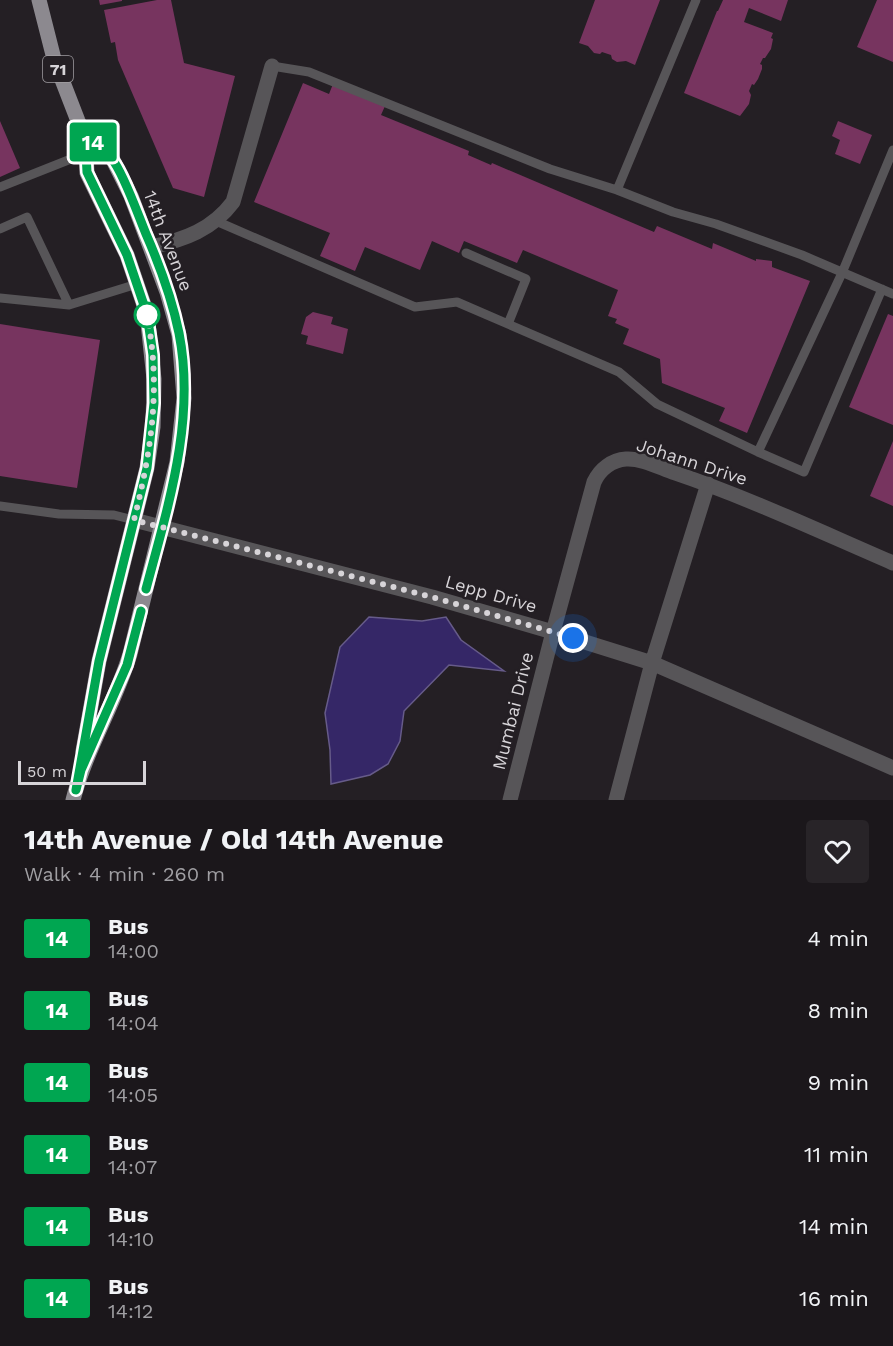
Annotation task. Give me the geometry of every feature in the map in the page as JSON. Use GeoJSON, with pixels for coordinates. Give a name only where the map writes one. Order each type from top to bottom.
{"type":"FeatureCollection","features":[{"type":"Feature","properties":{"kind":"main road","name":"14th Avenue"},"geometry":{"type":"LineString","coordinates":[[39,0],[54,59],[85,135],[113,160],[152,247],[174,312],[179,335],[184,398],[180,443],[162,527],[127,665],[81,770],[74,795]]}},
{"type":"Feature","properties":{"kind":"main road","name":"14th Avenue"},"geometry":{"type":"LineString","coordinates":[[74,795],[99,661],[150,449],[154,403],[151,336],[147,314],[127,255],[87,172],[86,153]]}},
{"type":"Feature","properties":{"kind":"street"},"geometry":{"type":"LineString","coordinates":[[152,247],[186,238],[216,221],[233,202],[272,66]]}},
{"type":"Feature","properties":{"kind":"street","name":"Johann Drive"},"geometry":{"type":"LineString","coordinates":[[553,632],[594,482],[605,467],[620,460],[636,460],[708,484],[893,563]]}},
{"type":"Feature","properties":{"kind":"street"},"geometry":{"type":"LineString","coordinates":[[616,800],[652,663],[708,484]]}},
{"type":"Feature","properties":{"kind":"street","name":"Lepp Drive"},"geometry":{"type":"LineString","coordinates":[[134,520],[432,597],[652,663],[893,768]]}},
{"type":"Feature","properties":{"kind":"street","name":"Mumbai Drive"},"geometry":{"type":"LineString","coordinates":[[510,800],[553,632]]}},
{"type":"Feature","properties":{"kind":"lane"},"geometry":{"type":"LineString","coordinates":[[617,190],[696,0]]}},
{"type":"Feature","properties":{"kind":"lane"},"geometry":{"type":"LineString","coordinates":[[272,66],[309,72],[550,169],[802,255],[893,294]]}},
{"type":"Feature","properties":{"kind":"lane"},"geometry":{"type":"LineString","coordinates":[[758,452],[842,273],[893,150]]}},
{"type":"Feature","properties":{"kind":"lane"},"geometry":{"type":"LineString","coordinates":[[0,187],[86,153]]}},
{"type":"Feature","properties":{"kind":"lane"},"geometry":{"type":"LineString","coordinates":[[0,229],[27,217],[69,305]]}},
{"type":"Feature","properties":{"kind":"lane"},"geometry":{"type":"LineString","coordinates":[[216,221],[415,307],[457,302],[619,372],[657,404],[804,472],[882,289]]}},
{"type":"Feature","properties":{"kind":"lane"},"geometry":{"type":"LineString","coordinates":[[466,253],[526,279],[508,324]]}},
{"type":"Feature","properties":{"kind":"lane"},"geometry":{"type":"LineString","coordinates":[[0,297],[69,305],[137,284]]}},
{"type":"Feature","properties":{"kind":"lane"},"geometry":{"type":"LineString","coordinates":[[0,506],[59,514],[114,515],[134,520]]}},
{"type":"Feature","properties":{"kind":"shaded area"},"geometry":{"type":"Polygon","coordinates":[[[369,617],[422,621],[446,617],[461,640],[504,671],[449,665],[404,711],[400,741],[388,764],[370,775],[331,784],[330,750],[325,713],[340,647],[369,617]]]}},
{"type":"Feature","properties":{"kind":"building"},"geometry":{"type":"Polygon","coordinates":[[[99,0],[122,0],[122,1],[100,5],[99,0]]]}},
{"type":"Feature","properties":{"kind":"building"},"geometry":{"type":"Polygon","coordinates":[[[157,0],[171,0],[184,63],[235,76],[204,197],[173,188],[118,60],[115,42],[111,43],[104,10],[157,0]]]}},
{"type":"Feature","properties":{"kind":"building"},"geometry":{"type":"Polygon","coordinates":[[[595,0],[660,0],[635,65],[626,61],[617,62],[612,59],[611,55],[602,52],[594,53],[588,46],[579,43],[595,0]]]}},
{"type":"Feature","properties":{"kind":"building"},"geometry":{"type":"Polygon","coordinates":[[[723,0],[788,0],[781,21],[749,8],[744,22],[773,33],[771,38],[773,39],[771,49],[760,64],[762,69],[758,79],[749,91],[751,95],[749,104],[740,116],[684,93],[723,0]]]}},
{"type":"Feature","properties":{"kind":"building"},"geometry":{"type":"Polygon","coordinates":[[[877,0],[893,0],[893,62],[857,47],[877,0]]]}},
{"type":"Feature","properties":{"kind":"building"},"geometry":{"type":"Polygon","coordinates":[[[303,83],[329,94],[333,84],[385,106],[381,115],[469,151],[468,155],[491,165],[492,163],[654,232],[657,226],[712,249],[713,243],[756,261],[756,259],[772,261],[772,267],[810,281],[747,433],[719,421],[725,408],[662,383],[660,359],[623,344],[629,329],[615,323],[617,319],[608,316],[618,290],[523,250],[517,263],[464,241],[459,253],[432,241],[420,270],[365,247],[355,271],[320,256],[330,233],[254,202],[303,83]]]}},
{"type":"Feature","properties":{"kind":"building"},"geometry":{"type":"Polygon","coordinates":[[[0,121],[20,168],[0,177],[0,121]]]}},
{"type":"Feature","properties":{"kind":"building"},"geometry":{"type":"Polygon","coordinates":[[[838,121],[872,135],[860,164],[835,154],[840,140],[832,136],[838,121]]]}},
{"type":"Feature","properties":{"kind":"building"},"geometry":{"type":"Polygon","coordinates":[[[313,312],[333,317],[331,324],[348,329],[343,354],[306,344],[308,336],[301,334],[306,317],[313,312]]]}},
{"type":"Feature","properties":{"kind":"building"},"geometry":{"type":"Polygon","coordinates":[[[888,314],[893,316],[893,425],[849,407],[888,314]]]}},
{"type":"Feature","properties":{"kind":"building"},"geometry":{"type":"Polygon","coordinates":[[[0,324],[100,340],[77,488],[0,476],[0,324]]]}},
{"type":"Feature","properties":{"kind":"building"},"geometry":{"type":"Polygon","coordinates":[[[893,441],[893,506],[870,496],[893,441]]]}},
{"type":"Feature","properties":{"kind":"bus line","name":"14"},"geometry":{"type":"LineString","coordinates":[[141,611],[127,665],[81,770],[76,790],[99,661],[147,468],[154,403],[153,355],[147,314],[127,255],[87,172],[85,135],[113,160],[131,196],[168,291],[182,357],[183,420],[177,462],[146,589]]}},
{"type":"Feature","properties":{"kind":"route"},"geometry":{"type":"LineString","coordinates":[[147,315],[154,367],[153,427],[147,468],[134,520],[432,597],[573,638]]}}]}
